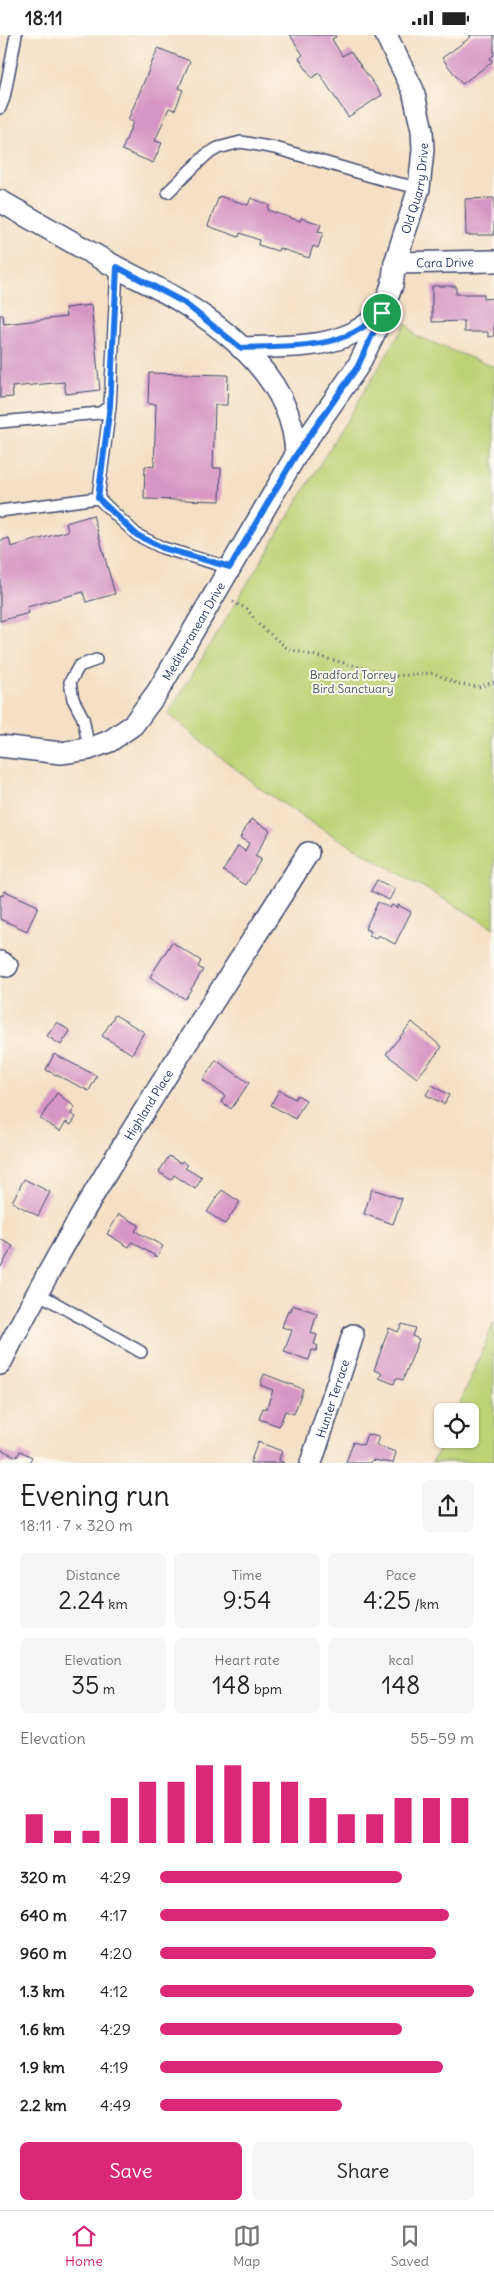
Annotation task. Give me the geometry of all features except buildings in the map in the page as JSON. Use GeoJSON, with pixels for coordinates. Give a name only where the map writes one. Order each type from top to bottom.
{"type":"FeatureCollection","features":[{"type":"Feature","properties":{"kind":"street","name":"Old Quarry Drive"},"geometry":{"type":"LineString","coordinates":[[296,455],[358,366],[382,313],[392,285],[395,263],[419,187],[423,150],[418,108],[412,89],[386,35]]}},
{"type":"Feature","properties":{"kind":"street"},"geometry":{"type":"LineString","coordinates":[[0,201],[183,302],[241,348],[262,368],[287,407],[296,433],[296,455]]}},
{"type":"Feature","properties":{"kind":"street","name":"Cara Drive"},"geometry":{"type":"LineString","coordinates":[[395,263],[494,261]]}},
{"type":"Feature","properties":{"kind":"street"},"geometry":{"type":"LineString","coordinates":[[241,348],[312,344],[344,337],[363,328],[382,313]]}},
{"type":"Feature","properties":{"kind":"street","name":"Mediterranean Drive"},"geometry":{"type":"LineString","coordinates":[[0,746],[61,753],[89,749],[110,741],[133,725],[158,691],[296,455]]}},
{"type":"Feature","properties":{"kind":"street","name":"Highland Place"},"geometry":{"type":"LineString","coordinates":[[0,1364],[36,1292],[90,1200],[308,853]]}},
{"type":"Feature","properties":{"kind":"street","name":"Hunter Terrace"},"geometry":{"type":"LineString","coordinates":[[311,1463],[353,1335]]}},
{"type":"Feature","properties":{"kind":"lane"},"geometry":{"type":"LineString","coordinates":[[0,107],[4,98],[16,35]]}},
{"type":"Feature","properties":{"kind":"lane"},"geometry":{"type":"LineString","coordinates":[[168,192],[206,155],[229,144],[241,142],[275,148],[388,181],[419,187]]}},
{"type":"Feature","properties":{"kind":"lane"},"geometry":{"type":"LineString","coordinates":[[98,498],[110,406],[117,267]]}},
{"type":"Feature","properties":{"kind":"lane"},"geometry":{"type":"LineString","coordinates":[[0,422],[100,413],[110,406]]}},
{"type":"Feature","properties":{"kind":"lane"},"geometry":{"type":"LineString","coordinates":[[0,511],[98,498]]}},
{"type":"Feature","properties":{"kind":"lane"},"geometry":{"type":"LineString","coordinates":[[98,498],[137,535],[163,548],[230,567]]}},
{"type":"Feature","properties":{"kind":"lane"},"geometry":{"type":"LineString","coordinates":[[89,749],[83,718],[73,699],[70,682],[79,666],[96,660]]}},
{"type":"Feature","properties":{"kind":"lane"},"geometry":{"type":"LineString","coordinates":[[36,1292],[141,1352]]}},
{"type":"Feature","properties":{"kind":"path"},"geometry":{"type":"LineString","coordinates":[[216,593],[247,609],[258,624],[288,649],[396,677],[432,673],[458,684],[478,687],[494,681]]}},
{"type":"Feature","properties":{"kind":"green space","name":"Bradford Torrey Bird Sanctuary"},"geometry":{"type":"Polygon","coordinates":[[[406,323],[416,336],[494,367],[494,928],[317,826],[258,787],[168,714],[406,323]]]}},
{"type":"Feature","properties":{"kind":"green space"},"geometry":{"type":"Polygon","coordinates":[[[494,1322],[494,1462],[432,1462],[440,1448],[479,1448],[479,1403],[460,1403],[494,1322]]]}},
{"type":"Feature","properties":{"kind":"route"},"geometry":{"type":"LineString","coordinates":[[117,267],[183,302],[241,348],[312,344],[344,337],[363,328],[382,313],[368,348],[358,366],[330,403],[296,455],[230,567],[163,548],[137,535],[98,498],[110,406],[117,267]]}}]}
